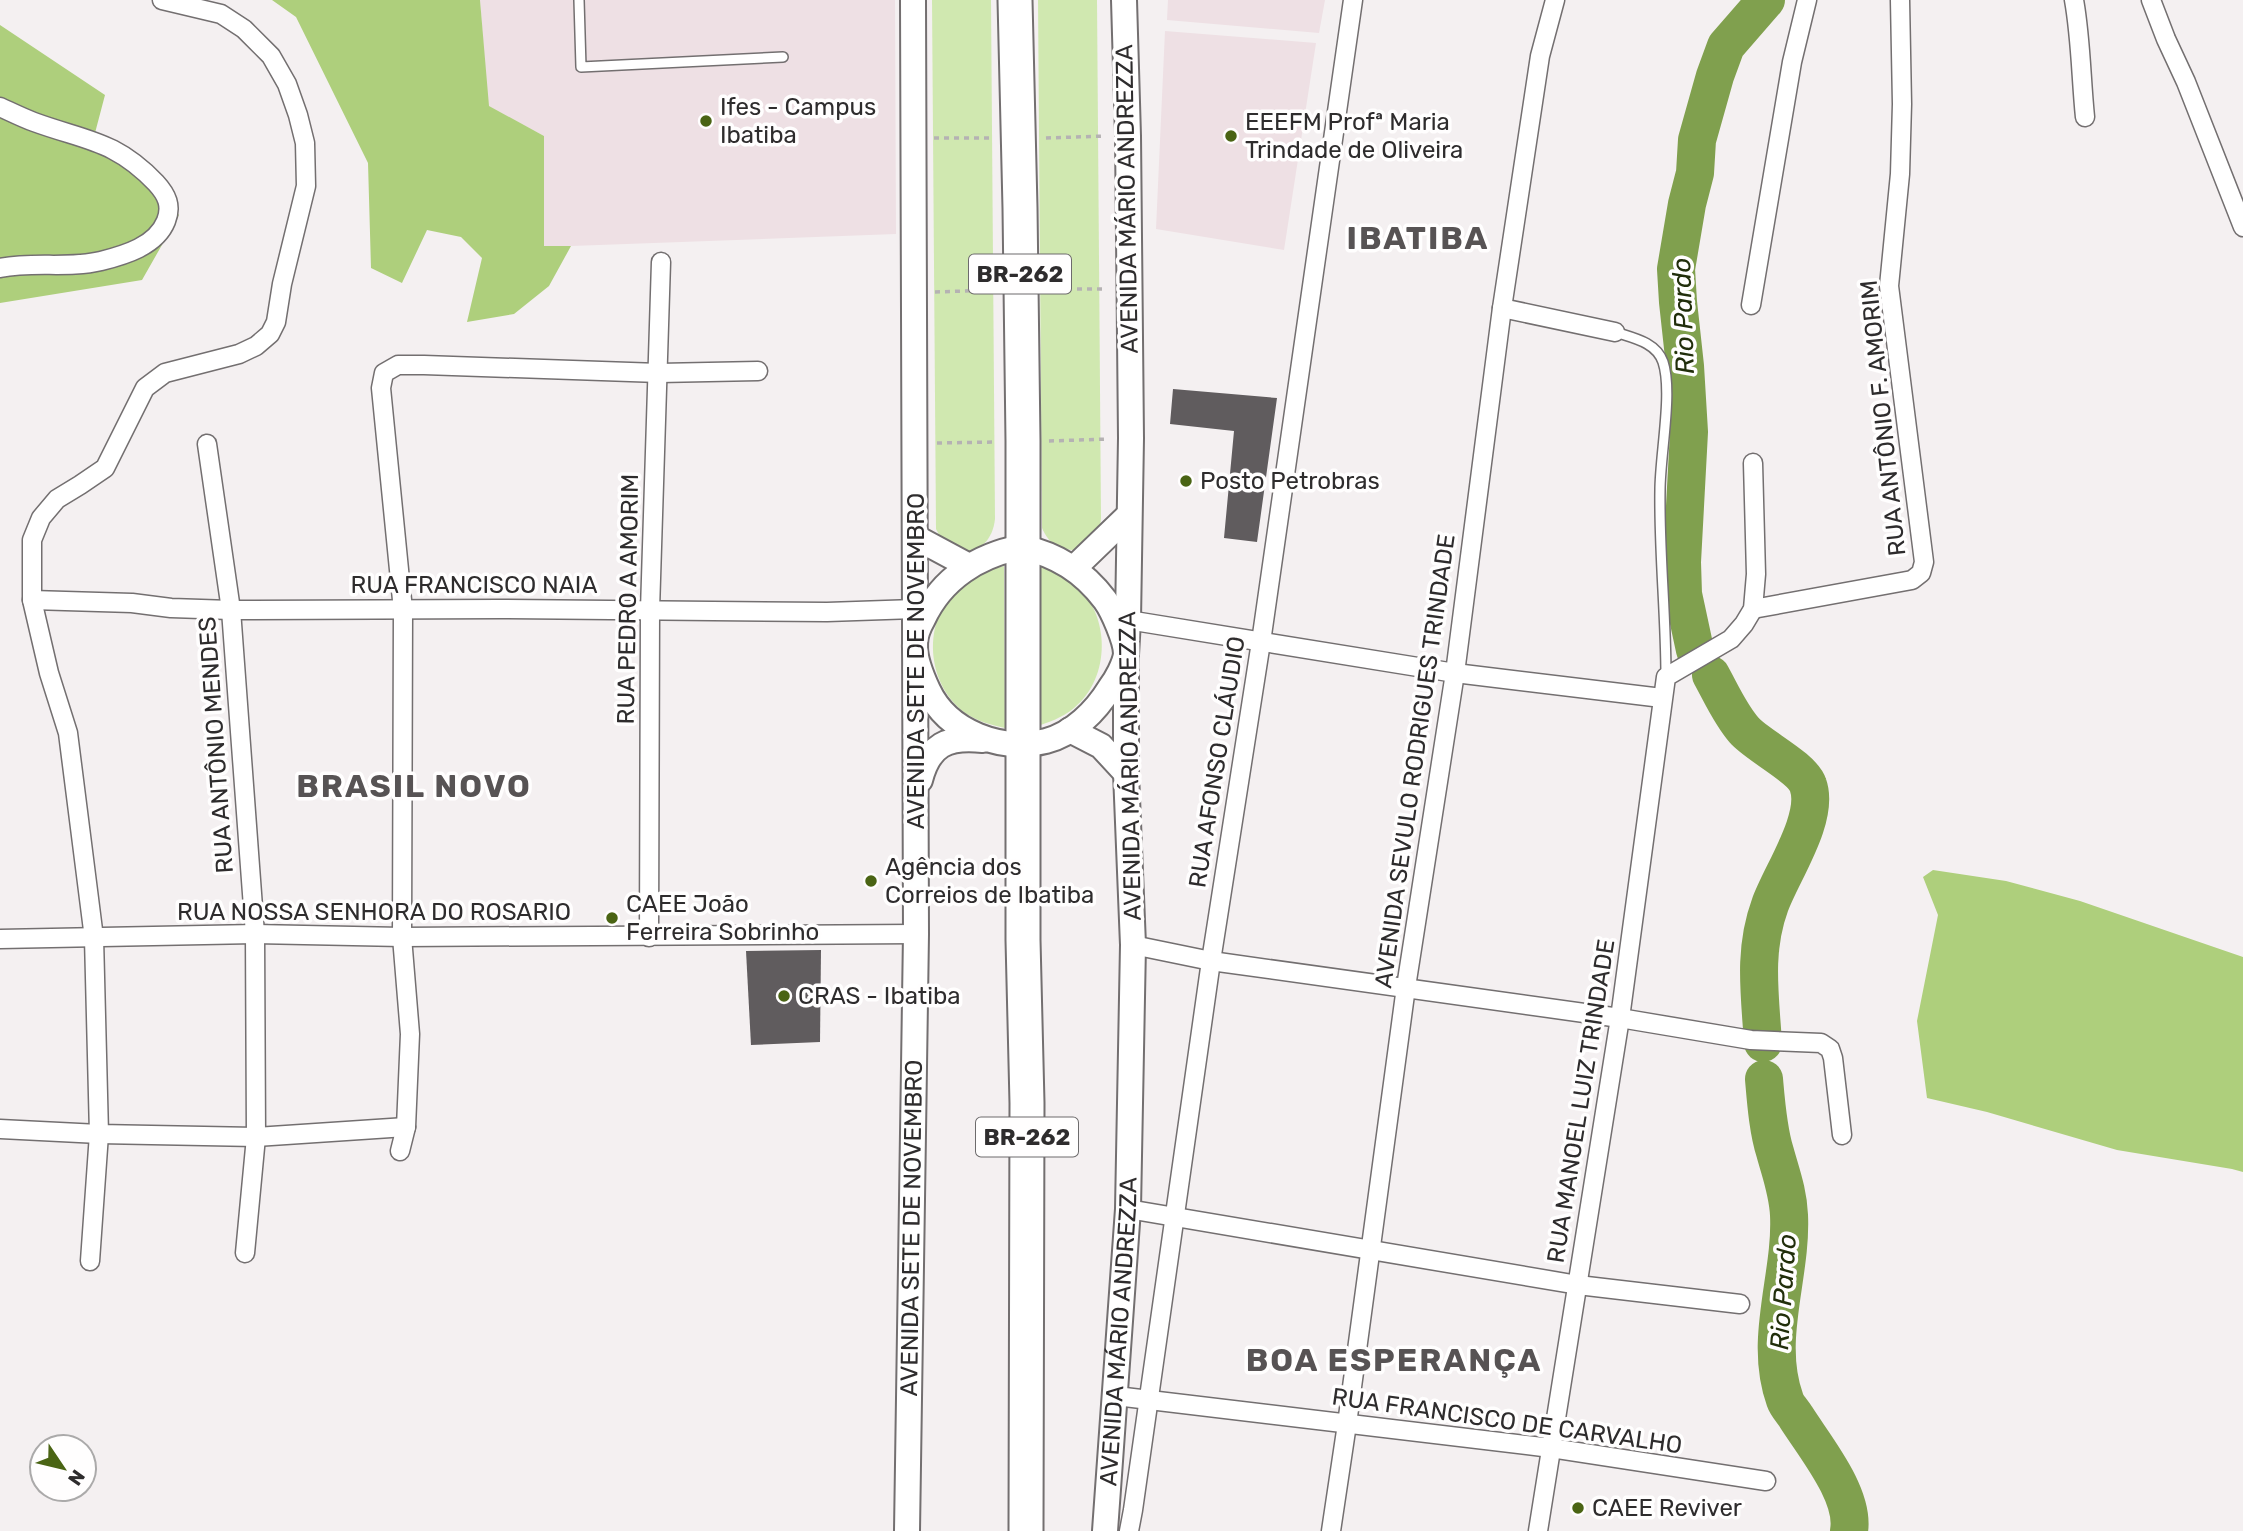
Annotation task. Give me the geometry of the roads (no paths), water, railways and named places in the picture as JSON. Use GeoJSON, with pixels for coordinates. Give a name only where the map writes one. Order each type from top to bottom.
{"type":"FeatureCollection","features":[{"type":"Feature","properties":{"kind":"highway","name":"BR-262"},"geometry":{"type":"LineString","coordinates":[[1015,0],[1014,52],[1020,208],[1023,940],[1027,1103],[1026,1531]]}},
{"type":"Feature","properties":{"kind":"street"},"geometry":{"type":"LineString","coordinates":[[90,1261],[99,1134],[94,938],[68,733],[49,673],[32,600],[32,540],[41,518],[57,499],[105,468],[145,388],[165,373],[239,354],[256,346],[270,334],[276,322],[282,284],[306,186],[305,143],[298,115],[287,83],[271,56],[244,29],[221,14],[162,0]]}},
{"type":"Feature","properties":{"kind":"street","name":"AVENIDA SETE DE NOVEMBRO"},"geometry":{"type":"LineString","coordinates":[[907,1531],[916,934],[913,0]]}},
{"type":"Feature","properties":{"kind":"street","name":"AVENIDA MÁRIO ANDREZZA"},"geometry":{"type":"LineString","coordinates":[[1105,1531],[1128,1209],[1133,945],[1126,773],[1131,438],[1124,0]]}},
{"type":"Feature","properties":{"kind":"street","name":"RUA AFONSO CLÁUDIO"},"geometry":{"type":"LineString","coordinates":[[1129,1531],[1353,0]]}},
{"type":"Feature","properties":{"kind":"street","name":"AVENIDA SEVULO RODRIGUES TRINDADE"},"geometry":{"type":"LineString","coordinates":[[1331,1531],[1406,988],[1455,673],[1502,308],[1540,56],[1555,0]]}},
{"type":"Feature","properties":{"kind":"street"},"geometry":{"type":"LineString","coordinates":[[1752,305],[1792,62],[1807,0]]}},
{"type":"Feature","properties":{"kind":"street","name":"RUA ANTÔNIO F. AMORIM"},"geometry":{"type":"LineString","coordinates":[[1753,609],[1912,580],[1921,573],[1924,562],[1889,286],[1900,174],[1900,0]]}},
{"type":"Feature","properties":{"kind":"street"},"geometry":{"type":"LineString","coordinates":[[2074,0],[2080,41],[2079,63],[2085,117]]}},
{"type":"Feature","properties":{"kind":"street"},"geometry":{"type":"LineString","coordinates":[[2151,0],[2243,227]]}},
{"type":"Feature","properties":{"kind":"street"},"geometry":{"type":"LineString","coordinates":[[0,107],[34,122],[89,138],[122,153],[140,166],[161,188],[170,205],[161,233],[151,242],[130,251],[82,264],[35,263],[0,268]]}},
{"type":"Feature","properties":{"kind":"street","name":"RUA PEDRO A AMORIM"},"geometry":{"type":"LineString","coordinates":[[649,937],[650,610],[661,262]]}},
{"type":"Feature","properties":{"kind":"street"},"geometry":{"type":"LineString","coordinates":[[1502,308],[1615,332]]}},
{"type":"Feature","properties":{"kind":"street"},"geometry":{"type":"LineString","coordinates":[[400,1151],[406,1127],[410,1034],[402,937],[403,610],[381,388],[384,373],[398,365],[659,373],[758,371]]}},
{"type":"Feature","properties":{"kind":"street","name":"RUA ANTÔNIO MENDES"},"geometry":{"type":"LineString","coordinates":[[207,444],[231,610],[255,934],[256,1137],[245,1253]]}},
{"type":"Feature","properties":{"kind":"street"},"geometry":{"type":"LineString","coordinates":[[1673,673],[1731,639],[1753,609],[1756,575],[1753,463]]}},
{"type":"Feature","properties":{"kind":"street"},"geometry":{"type":"LineString","coordinates":[[1074,568],[1129,515]]}},
{"type":"Feature","properties":{"kind":"street"},"geometry":{"type":"LineString","coordinates":[[915,537],[969,566]]}},
{"type":"Feature","properties":{"kind":"street"},"geometry":{"type":"LineString","coordinates":[[915,798],[924,765],[932,751],[947,742],[966,738],[1024,744],[1048,741],[1070,730],[1094,710],[1104,697],[1126,654],[1109,606],[1094,585],[1058,558],[1022,547],[1003,551],[969,566],[939,592],[919,626],[915,645],[920,670],[930,694],[945,714],[965,730],[988,740]]}},
{"type":"Feature","properties":{"kind":"street","name":"RUA FRANCISCO NAIA"},"geometry":{"type":"LineString","coordinates":[[32,600],[231,610],[827,612],[915,609]]}},
{"type":"Feature","properties":{"kind":"street"},"geometry":{"type":"LineString","coordinates":[[1128,620],[1455,673],[1662,698]]}},
{"type":"Feature","properties":{"kind":"street","name":"RUA MANOEL LUIZ TRINDADE"},"geometry":{"type":"LineString","coordinates":[[1538,1531],[1620,1018],[1662,698],[1673,673]]}},
{"type":"Feature","properties":{"kind":"street"},"geometry":{"type":"LineString","coordinates":[[1070,730],[1101,746],[1126,773]]}},
{"type":"Feature","properties":{"kind":"street","name":"RUA NOSSA SENHORA DO ROSARIO"},"geometry":{"type":"LineString","coordinates":[[0,939],[255,934],[402,937],[916,934]]}},
{"type":"Feature","properties":{"kind":"street"},"geometry":{"type":"LineString","coordinates":[[1133,945],[1211,961],[1620,1018],[1759,1041],[1821,1043],[1830,1049],[1833,1058],[1842,1135]]}},
{"type":"Feature","properties":{"kind":"street"},"geometry":{"type":"LineString","coordinates":[[0,1129],[256,1137],[406,1127]]}},
{"type":"Feature","properties":{"kind":"street"},"geometry":{"type":"LineString","coordinates":[[1128,1209],[1577,1285],[1740,1304]]}},
{"type":"Feature","properties":{"kind":"street","name":"RUA FRANCISCO DE CARVALHO"},"geometry":{"type":"LineString","coordinates":[[1116,1396],[1551,1448],[1766,1481]]}},
{"type":"Feature","properties":{"kind":"lane"},"geometry":{"type":"LineString","coordinates":[[579,0],[581,67],[783,57]]}},
{"type":"Feature","properties":{"kind":"lane"},"geometry":{"type":"LineString","coordinates":[[1615,332],[1653,346],[1663,361],[1667,394],[1660,486],[1660,530],[1666,628],[1673,673]]}},
{"type":"Feature","properties":{"kind":"waterway","name":"Rio Pardo"},"geometry":{"type":"LineString","coordinates":[[1695,650],[1683,594],[1682,562],[1689,432],[1676,269],[1695,173],[1697,140],[1715,76],[1726,46],[1766,0]]}},
{"type":"Feature","properties":{"kind":"waterway","name":"Rio Pardo"},"geometry":{"type":"LineString","coordinates":[[1711,675],[1739,724],[1804,778],[1810,798],[1804,829],[1775,892],[1761,939],[1759,990],[1763,1043]]}},
{"type":"Feature","properties":{"kind":"waterway","name":"Rio Pardo"},"geometry":{"type":"LineString","coordinates":[[1764,1079],[1771,1135],[1786,1191],[1789,1215],[1787,1261],[1777,1331],[1779,1377],[1787,1404],[1840,1487],[1846,1502],[1849,1531]]}},
{"type":"Feature","properties":{"kind":"place","name":"Ifes - Campus Ibatiba"},"geometry":{"type":"Point","coordinates":[706,121]}},
{"type":"Feature","properties":{"kind":"place","name":"EEEFM Profª Maria Trindade de Oliveira"},"geometry":{"type":"Point","coordinates":[1231,136]}},
{"type":"Feature","properties":{"kind":"place","name":"Posto Petrobras"},"geometry":{"type":"Point","coordinates":[1186,481]}},
{"type":"Feature","properties":{"kind":"place","name":"Agência dos Correios de Ibatiba"},"geometry":{"type":"Point","coordinates":[871,881]}},
{"type":"Feature","properties":{"kind":"place","name":"CAEE João Ferreira Sobrinho"},"geometry":{"type":"Point","coordinates":[612,918]}},
{"type":"Feature","properties":{"kind":"place","name":"CRAS - Ibatiba"},"geometry":{"type":"Point","coordinates":[784,996]}},
{"type":"Feature","properties":{"kind":"place","name":"CAEE Reviver"},"geometry":{"type":"Point","coordinates":[1578,1508]}},
{"type":"Feature","properties":{"kind":"district","name":"IBATIBA"},"geometry":{"type":"Point","coordinates":[1418,238]}},
{"type":"Feature","properties":{"kind":"district","name":"BRASIL NOVO"},"geometry":{"type":"Point","coordinates":[414,786]}},
{"type":"Feature","properties":{"kind":"district","name":"BOA ESPERANÇA"},"geometry":{"type":"Point","coordinates":[1394,1360]}}]}
